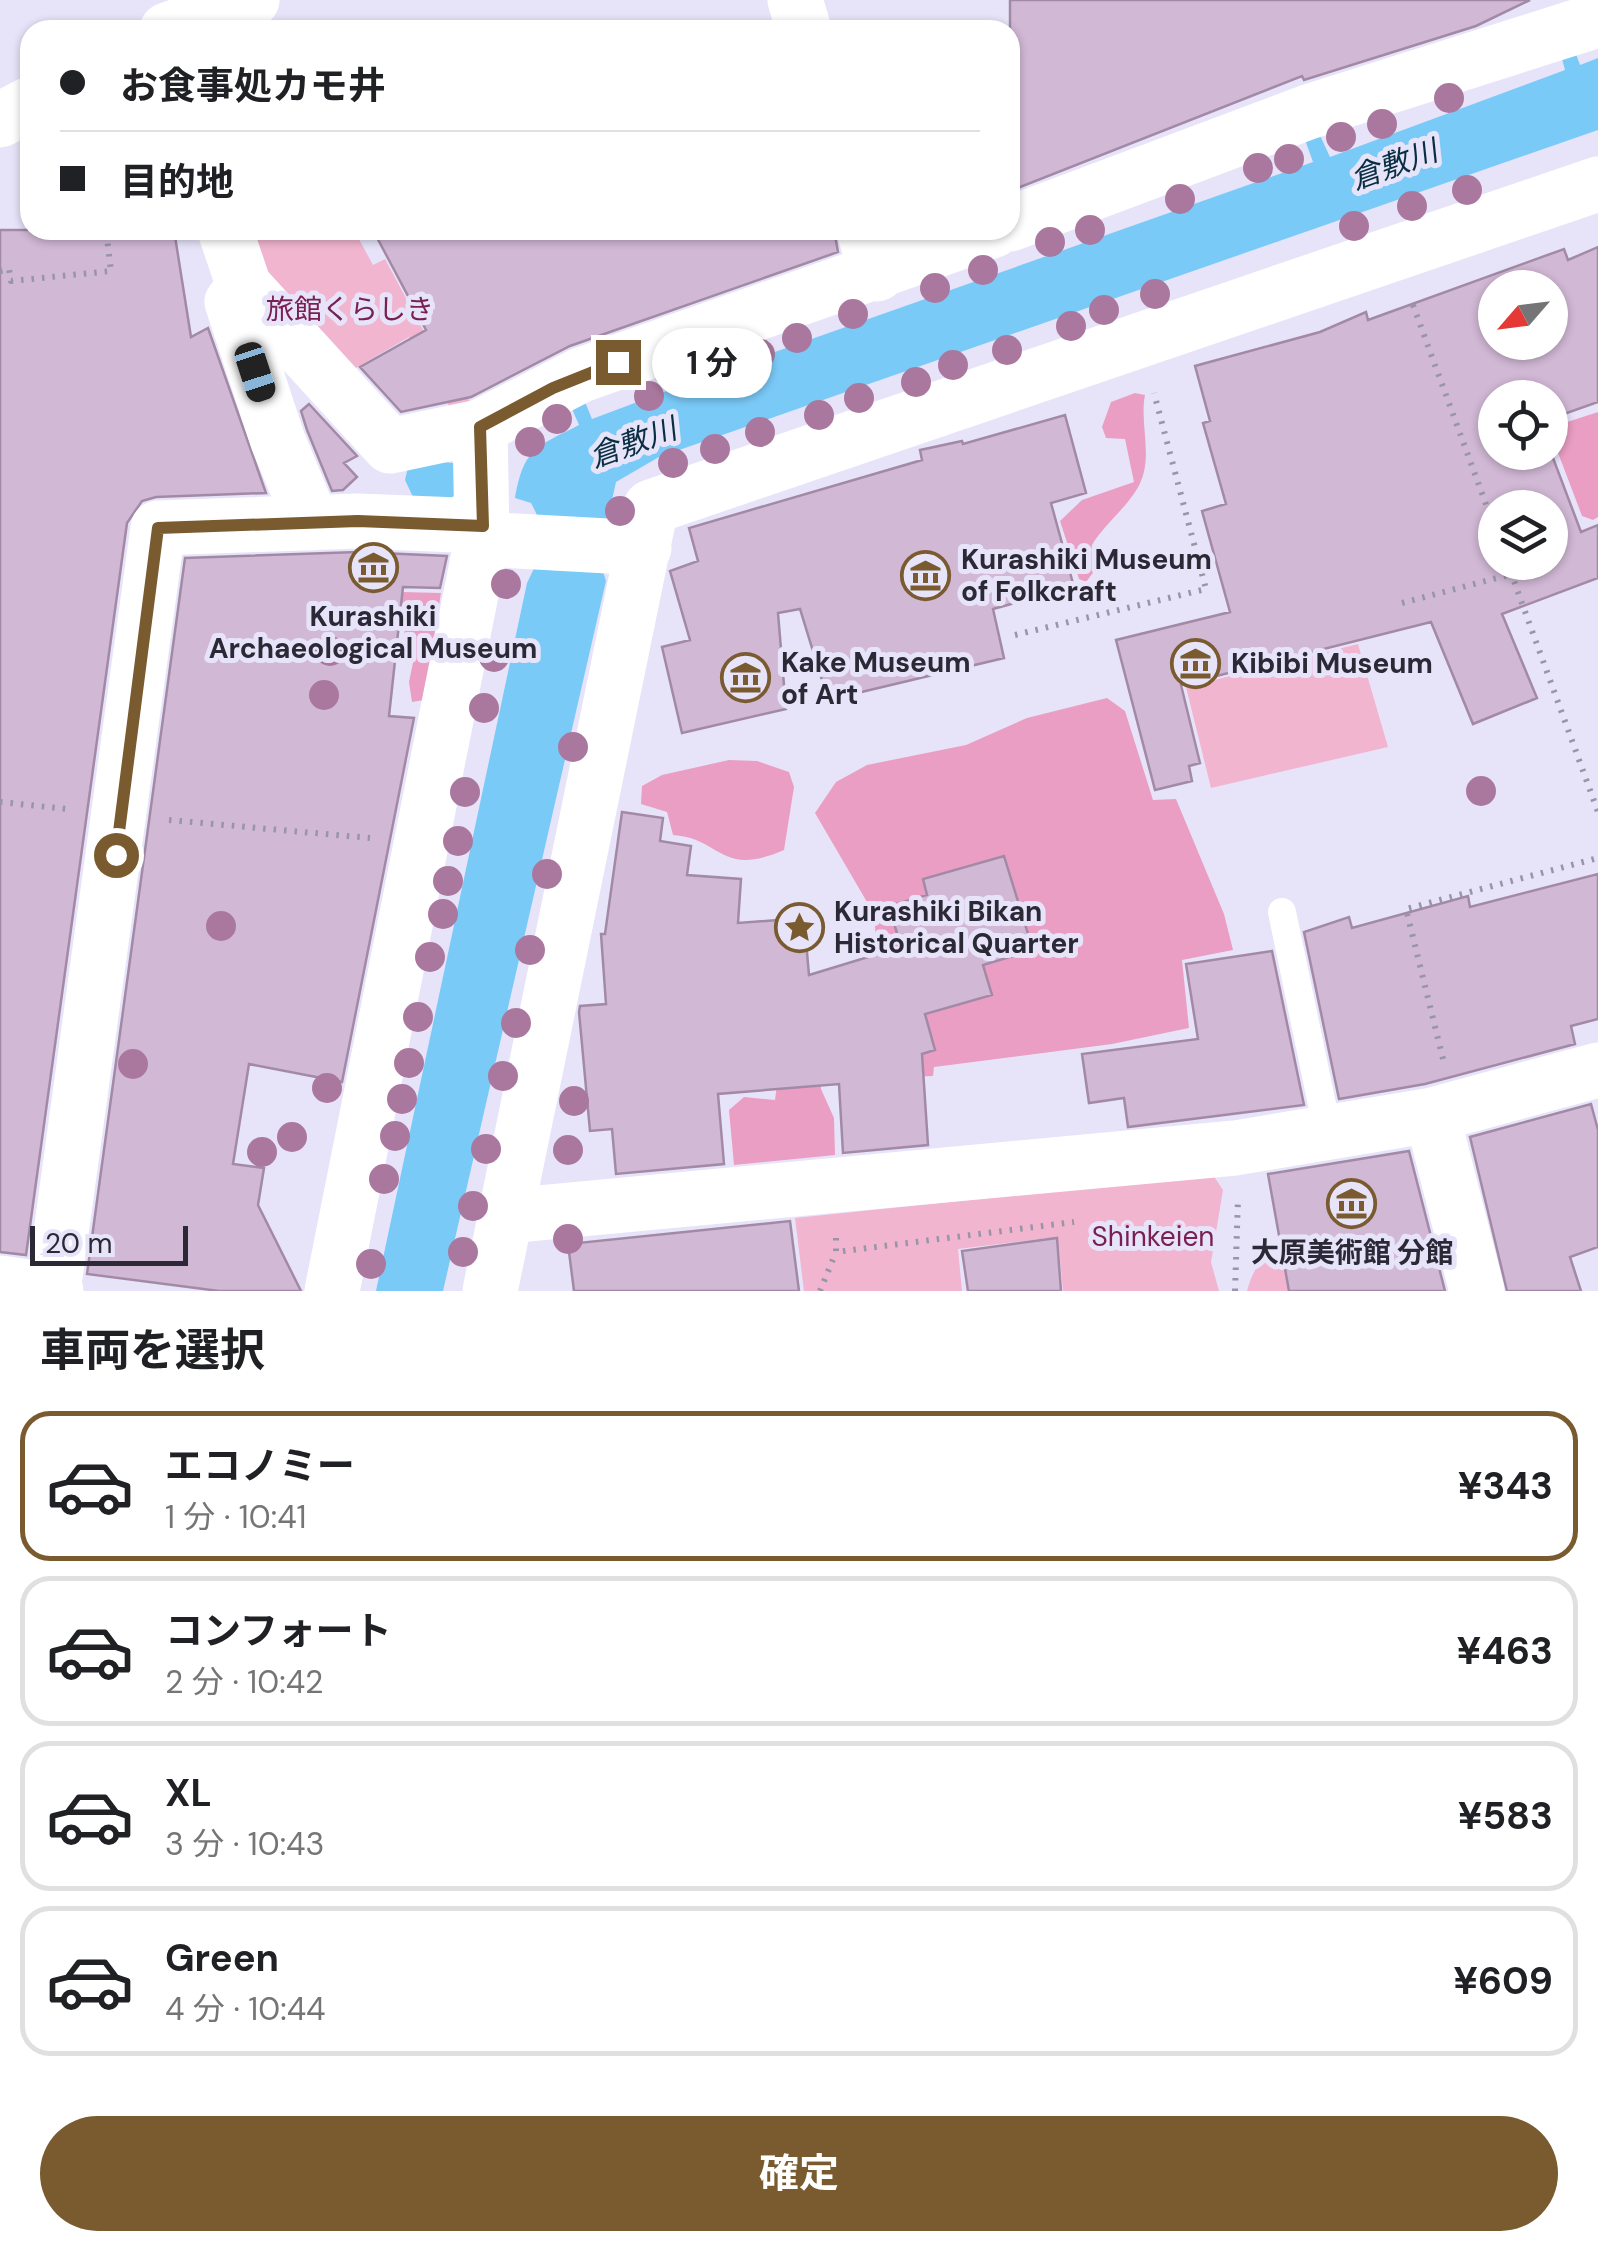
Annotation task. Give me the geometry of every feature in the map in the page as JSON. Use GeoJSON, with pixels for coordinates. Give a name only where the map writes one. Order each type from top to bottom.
{"type":"FeatureCollection","features":[{"type":"Feature","properties":{"kind":"street"},"geometry":{"type":"LineString","coordinates":[[195,20],[252,0]]}},
{"type":"Feature","properties":{"kind":"street"},"geometry":{"type":"LineString","coordinates":[[1020,220],[1308,112],[1598,20]]}},
{"type":"Feature","properties":{"kind":"street"},"geometry":{"type":"LineString","coordinates":[[490,1291],[632,547],[652,508],[1598,184]]}},
{"type":"Feature","properties":{"kind":"street"},"geometry":{"type":"LineString","coordinates":[[228,240],[244,286],[390,446]]}},
{"type":"Feature","properties":{"kind":"street"},"geometry":{"type":"LineString","coordinates":[[335,522],[390,446],[480,427],[581,374],[871,252],[938,240]]}},
{"type":"Feature","properties":{"kind":"street"},"geometry":{"type":"LineString","coordinates":[[244,286],[232,302],[278,441],[335,522]]}},
{"type":"Feature","properties":{"kind":"street"},"geometry":{"type":"LineString","coordinates":[[332,1291],[422,843],[496,535],[480,427]]}},
{"type":"Feature","properties":{"kind":"street"},"geometry":{"type":"LineString","coordinates":[[0,1283],[54,1291],[122,816],[158,528],[335,522],[632,547]]}},
{"type":"Feature","properties":{"kind":"street"},"geometry":{"type":"LineString","coordinates":[[506,1216],[1235,1148],[1444,1112],[1598,1070]]}},
{"type":"Feature","properties":{"kind":"street"},"geometry":{"type":"LineString","coordinates":[[1444,1112],[1477,1291]]}},
{"type":"Feature","properties":{"kind":"lane"},"geometry":{"type":"LineString","coordinates":[[1282,912],[1328,1133]]}},
{"type":"Feature","properties":{"kind":"path"},"geometry":{"type":"LineString","coordinates":[[0,271],[10,269],[11,281],[110,271],[107,240]]}},
{"type":"Feature","properties":{"kind":"path"},"geometry":{"type":"LineString","coordinates":[[1395,254],[1481,490]]}},
{"type":"Feature","properties":{"kind":"path"},"geometry":{"type":"LineString","coordinates":[[1015,636],[1206,589],[1141,343]]}},
{"type":"Feature","properties":{"kind":"path"},"geometry":{"type":"LineString","coordinates":[[1402,603],[1489,580]]}},
{"type":"Feature","properties":{"kind":"path"},"geometry":{"type":"LineString","coordinates":[[1514,580],[1598,812]]}},
{"type":"Feature","properties":{"kind":"path"},"geometry":{"type":"LineString","coordinates":[[0,802],[422,843]]}},
{"type":"Feature","properties":{"kind":"path"},"geometry":{"type":"LineString","coordinates":[[1444,1112],[1406,909],[1598,858]]}},
{"type":"Feature","properties":{"kind":"path"},"geometry":{"type":"LineString","coordinates":[[1235,1148],[1235,1291]]}},
{"type":"Feature","properties":{"kind":"path"},"geometry":{"type":"LineString","coordinates":[[820,1291],[836,1252]]}},
{"type":"Feature","properties":{"kind":"green space","name":"旅館くらしき"},"geometry":{"type":"Polygon","coordinates":[[[255,240],[359,240],[373,265],[385,259],[429,341],[437,338],[471,404],[449,406],[409,337],[354,369],[274,297],[255,240]]]}},
{"type":"Feature","properties":{"kind":"green space"},"geometry":{"type":"Polygon","coordinates":[[[1358,644],[1388,747],[1211,788],[1186,687],[1358,644]]]}},
{"type":"Feature","properties":{"kind":"green space","name":"Shinkeien"},"geometry":{"type":"Polygon","coordinates":[[[1213,1175],[1223,1190],[1211,1262],[1219,1291],[1063,1291],[1059,1248],[1048,1238],[958,1249],[962,1291],[804,1291],[795,1218],[1213,1175]]]}},
{"type":"Feature","properties":{"kind":"green space"},"geometry":{"type":"Polygon","coordinates":[[[1349,1252],[1296,1291],[1247,1291],[1257,1268],[1277,1253],[1281,1267],[1349,1252]]]}},
{"type":"Feature","properties":{"kind":"shaded area"},"geometry":{"type":"Polygon","coordinates":[[[1135,393],[1145,395],[1146,454],[1142,478],[1092,545],[1095,570],[1086,582],[1079,579],[1060,521],[1082,500],[1134,482],[1125,439],[1106,438],[1102,427],[1111,402],[1135,393]]]}},
{"type":"Feature","properties":{"kind":"shaded area"},"geometry":{"type":"Polygon","coordinates":[[[1598,412],[1598,517],[1593,520],[1582,516],[1565,470],[1568,470],[1568,422],[1598,412]]]}},
{"type":"Feature","properties":{"kind":"shaded area"},"geometry":{"type":"Polygon","coordinates":[[[362,591],[441,593],[424,700],[412,702],[409,682],[415,653],[402,644],[405,630],[418,624],[412,610],[362,591]]]}},
{"type":"Feature","properties":{"kind":"shaded area"},"geometry":{"type":"Polygon","coordinates":[[[1107,698],[1125,711],[1153,800],[1176,799],[1224,914],[1233,950],[1182,960],[1189,1028],[1112,1044],[934,1067],[933,1076],[886,1078],[874,914],[815,813],[836,782],[867,765],[966,745],[1027,718],[1107,698]],[[1004,856],[923,879],[927,895],[889,906],[925,1014],[991,995],[983,965],[1032,950],[1004,856]]]}},
{"type":"Feature","properties":{"kind":"shaded area"},"geometry":{"type":"Polygon","coordinates":[[[729,760],[757,761],[789,772],[794,787],[784,850],[763,858],[733,858],[673,835],[667,812],[641,804],[642,786],[662,775],[729,760]]]}},
{"type":"Feature","properties":{"kind":"shaded area"},"geometry":{"type":"Polygon","coordinates":[[[820,1069],[821,1089],[834,1118],[835,1155],[734,1165],[729,1110],[744,1097],[775,1100],[779,1071],[820,1069]]]}},
{"type":"Feature","properties":{"kind":"water","name":"倉敷川"},"geometry":{"type":"Polygon","coordinates":[[[1576,54],[1580,65],[1598,58],[1598,130],[659,457],[616,482],[599,559],[606,581],[443,1291],[376,1291],[527,583],[542,543],[531,503],[515,498],[523,469],[534,451],[579,425],[569,402],[583,397],[592,419],[704,377],[698,356],[711,350],[721,371],[1313,162],[1304,137],[1318,131],[1330,157],[1565,70],[1562,59],[1576,54]]]}},
{"type":"Feature","properties":{"kind":"water"},"geometry":{"type":"Polygon","coordinates":[[[410,458],[461,464],[461,492],[452,497],[449,514],[421,514],[405,480],[410,458]]]}},
{"type":"Feature","properties":{"kind":"building"},"geometry":{"type":"Polygon","coordinates":[[[1010,0],[1530,0],[1476,26],[1304,80],[1302,76],[1020,187],[1020,20],[1010,20],[1010,0]]]}},
{"type":"Feature","properties":{"kind":"building"},"geometry":{"type":"Polygon","coordinates":[[[0,230],[20,230],[20,240],[176,240],[191,337],[208,328],[266,493],[156,497],[142,501],[127,523],[26,1255],[0,1252],[0,230]]]}},
{"type":"Feature","properties":{"kind":"building"},"geometry":{"type":"Polygon","coordinates":[[[378,240],[836,240],[838,252],[570,346],[471,397],[401,412],[360,367],[426,330],[378,240]]]}},
{"type":"Feature","properties":{"kind":"building"},"geometry":{"type":"Polygon","coordinates":[[[1598,247],[1598,402],[1568,413],[1568,380],[1478,380],[1478,470],[1558,470],[1565,490],[1478,490],[1478,580],[1568,580],[1568,498],[1581,532],[1598,525],[1598,578],[1502,614],[1537,698],[1473,724],[1431,622],[1181,685],[1200,763],[1189,766],[1192,781],[1155,790],[1116,640],[1230,612],[1202,511],[1226,504],[1203,423],[1210,421],[1195,366],[1320,332],[1366,312],[1368,320],[1478,280],[1478,360],[1568,360],[1568,270],[1506,270],[1564,249],[1568,260],[1598,247]]]}},
{"type":"Feature","properties":{"kind":"building"},"geometry":{"type":"Polygon","coordinates":[[[309,404],[357,456],[344,463],[357,477],[343,490],[332,491],[307,430],[301,411],[309,404]]]}},
{"type":"Feature","properties":{"kind":"building"},"geometry":{"type":"Polygon","coordinates":[[[1065,415],[1086,493],[1051,503],[1074,587],[993,609],[1004,658],[828,700],[800,609],[778,613],[786,709],[682,733],[662,647],[690,640],[670,571],[698,561],[689,528],[922,460],[920,450],[962,441],[963,444],[1065,415]]]}},
{"type":"Feature","properties":{"kind":"building"},"geometry":{"type":"Polygon","coordinates":[[[358,552],[447,556],[440,588],[403,587],[389,716],[414,718],[342,1082],[249,1064],[233,1164],[264,1168],[258,1205],[301,1291],[219,1291],[87,1274],[185,558],[358,552]]]}},
{"type":"Feature","properties":{"kind":"building"},"geometry":{"type":"Polygon","coordinates":[[[622,812],[663,818],[660,841],[691,846],[687,875],[741,879],[738,923],[804,918],[809,975],[901,947],[889,906],[927,895],[923,879],[1004,856],[1033,950],[983,965],[992,995],[925,1014],[935,1050],[922,1054],[928,1145],[843,1153],[839,1084],[718,1094],[724,1164],[616,1174],[612,1129],[590,1131],[579,1012],[580,1006],[606,1004],[601,934],[605,934],[622,812]]]}},
{"type":"Feature","properties":{"kind":"building"},"geometry":{"type":"Polygon","coordinates":[[[1598,874],[1598,1019],[1571,1026],[1575,1044],[1425,1084],[1339,1099],[1304,932],[1349,917],[1352,928],[1468,896],[1470,907],[1598,874]]]}},
{"type":"Feature","properties":{"kind":"building"},"geometry":{"type":"Polygon","coordinates":[[[1272,951],[1304,1105],[1128,1127],[1124,1098],[1089,1103],[1082,1054],[1198,1039],[1186,964],[1272,951]]]}},
{"type":"Feature","properties":{"kind":"building"},"geometry":{"type":"Polygon","coordinates":[[[1591,1104],[1598,1130],[1598,1247],[1570,1257],[1581,1291],[1507,1291],[1470,1137],[1591,1104]]]}},
{"type":"Feature","properties":{"kind":"building","name":"大原美術館 分館"},"geometry":{"type":"Polygon","coordinates":[[[1409,1151],[1445,1291],[1289,1291],[1268,1174],[1409,1151]]]}},
{"type":"Feature","properties":{"kind":"building"},"geometry":{"type":"Polygon","coordinates":[[[790,1221],[799,1291],[574,1291],[568,1244],[790,1221]]]}},
{"type":"Feature","properties":{"kind":"building"},"geometry":{"type":"Polygon","coordinates":[[[1057,1238],[1061,1291],[968,1291],[962,1251],[1057,1238]]]}},
{"type":"Feature","properties":{"kind":"place","name":"Kurashiki Archaeological Museum"},"geometry":{"type":"Point","coordinates":[373,568]}},
{"type":"Feature","properties":{"kind":"place","name":"Kurashiki Museum of Folkcraft"},"geometry":{"type":"Point","coordinates":[926,575]}},
{"type":"Feature","properties":{"kind":"place","name":"Kibibi Museum"},"geometry":{"type":"Point","coordinates":[1196,663]}},
{"type":"Feature","properties":{"kind":"place","name":"Kake Museum of Art"},"geometry":{"type":"Point","coordinates":[746,678]}},
{"type":"Feature","properties":{"kind":"place","name":"Kurashiki Bikan Historical Quarter"},"geometry":{"type":"Point","coordinates":[799,927]}},
{"type":"Feature","properties":{"kind":"place","name":"大原美術館 分館"},"geometry":{"type":"Point","coordinates":[1352,1204]}},
{"type":"Feature","properties":{"kind":"route"},"geometry":{"type":"LineString","coordinates":[[116,855],[158,528],[358,521],[483,526],[480,427],[581,374],[618,362]]}}]}
